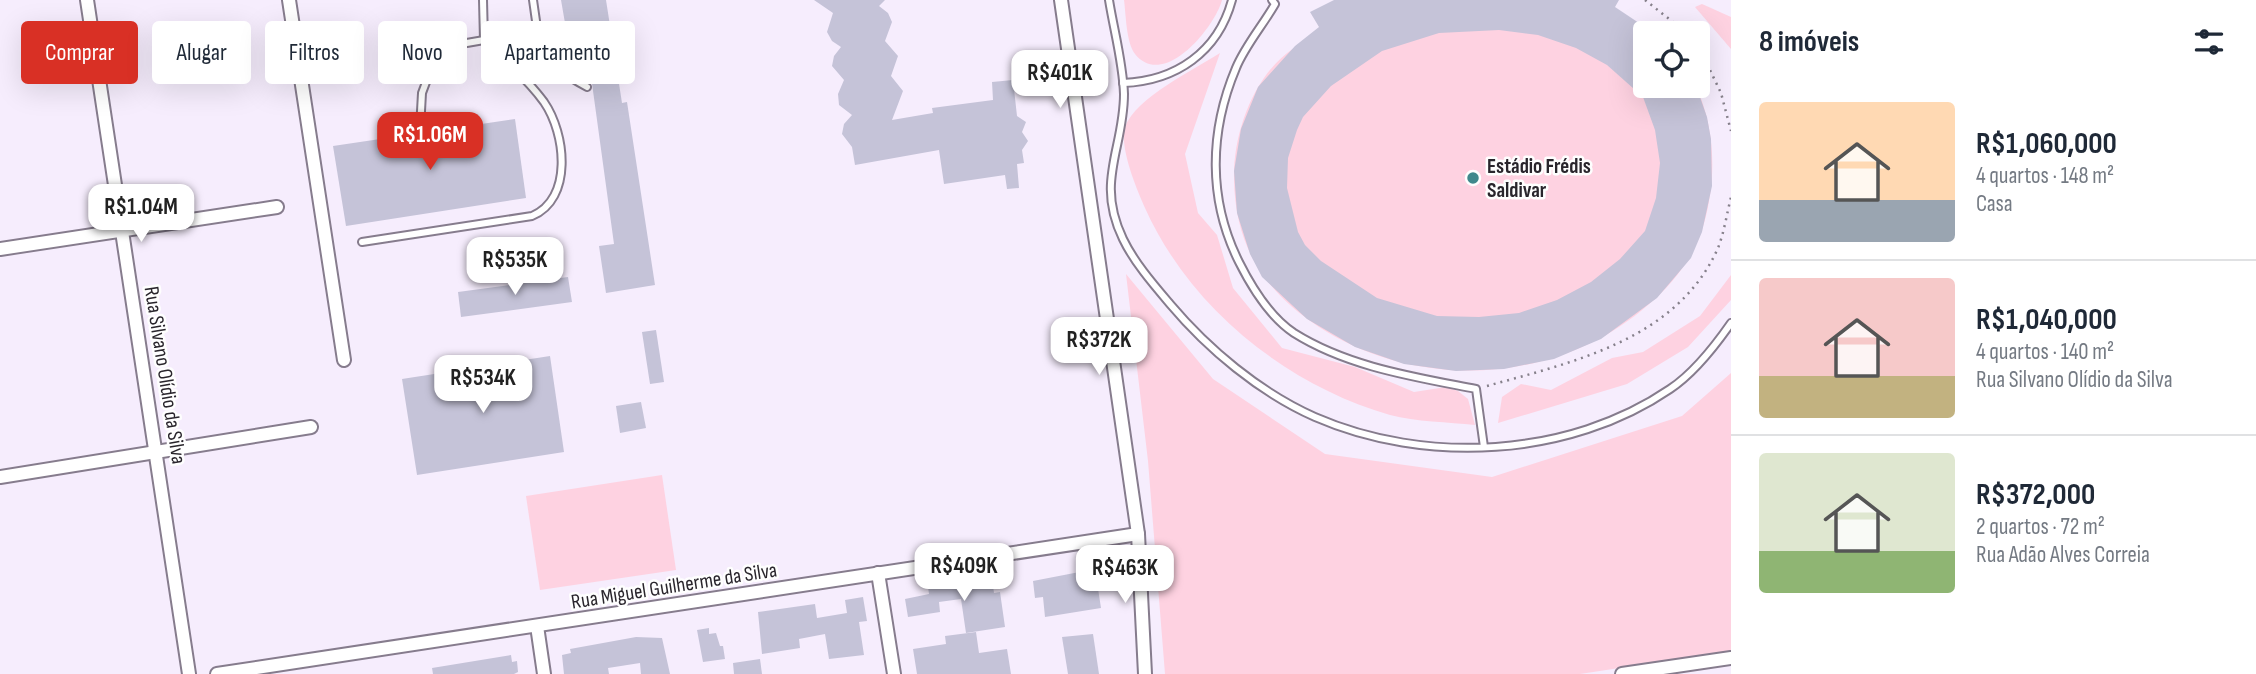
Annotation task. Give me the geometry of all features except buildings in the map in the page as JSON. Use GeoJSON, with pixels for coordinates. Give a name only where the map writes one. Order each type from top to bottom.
{"type":"FeatureCollection","features":[{"type":"Feature","properties":{"kind":"street","name":"Rua Silvano Olídio da Silva"},"geometry":{"type":"LineString","coordinates":[[87,0],[158,452],[189,674]]}},
{"type":"Feature","properties":{"kind":"street"},"geometry":{"type":"LineString","coordinates":[[289,0],[344,360]]}},
{"type":"Feature","properties":{"kind":"street"},"geometry":{"type":"LineString","coordinates":[[1061,0],[1138,534],[1145,674]]}},
{"type":"Feature","properties":{"kind":"street"},"geometry":{"type":"LineString","coordinates":[[0,249],[277,208]]}},
{"type":"Feature","properties":{"kind":"street"},"geometry":{"type":"LineString","coordinates":[[0,477],[311,427]]}},
{"type":"Feature","properties":{"kind":"street","name":"Rua Miguel Guilherme da Silva"},"geometry":{"type":"LineString","coordinates":[[217,674],[1138,534]]}},
{"type":"Feature","properties":{"kind":"street"},"geometry":{"type":"LineString","coordinates":[[878,573],[894,674]]}},
{"type":"Feature","properties":{"kind":"street"},"geometry":{"type":"LineString","coordinates":[[537,626],[544,674]]}},
{"type":"Feature","properties":{"kind":"street"},"geometry":{"type":"LineString","coordinates":[[1622,674],[1731,658]]}},
{"type":"Feature","properties":{"kind":"lane"},"geometry":{"type":"LineString","coordinates":[[482,0],[483,21]]}},
{"type":"Feature","properties":{"kind":"lane"},"geometry":{"type":"LineString","coordinates":[[533,0],[542,54],[558,71],[587,87]]}},
{"type":"Feature","properties":{"kind":"lane"},"geometry":{"type":"LineString","coordinates":[[1109,0],[1123,83],[1123,104],[1110,189],[1123,239],[1140,266],[1193,329],[1244,374],[1313,416],[1389,440],[1441,447],[1520,444],[1573,432],[1648,402],[1672,388],[1690,372],[1731,323]]}},
{"type":"Feature","properties":{"kind":"lane"},"geometry":{"type":"LineString","coordinates":[[1123,83],[1154,79],[1195,60],[1215,39],[1232,0]]}},
{"type":"Feature","properties":{"kind":"lane"},"geometry":{"type":"LineString","coordinates":[[1272,0],[1275,4],[1237,66],[1216,143],[1215,186],[1222,220],[1248,280],[1265,304],[1293,332],[1331,351],[1382,368],[1476,389],[1484,447]]}},
{"type":"Feature","properties":{"kind":"lane"},"geometry":{"type":"LineString","coordinates":[[421,129],[422,93],[428,77],[461,44],[481,41]]}},
{"type":"Feature","properties":{"kind":"lane"},"geometry":{"type":"LineString","coordinates":[[362,242],[532,216],[545,211],[555,200],[561,178],[555,123],[543,102],[526,84]]}},
{"type":"Feature","properties":{"kind":"path"},"geometry":{"type":"LineString","coordinates":[[1645,0],[1672,21]]}},
{"type":"Feature","properties":{"kind":"path"},"geometry":{"type":"LineString","coordinates":[[1710,71],[1721,93],[1731,131]]}},
{"type":"Feature","properties":{"kind":"path"},"geometry":{"type":"LineString","coordinates":[[1476,389],[1564,365],[1606,350],[1644,330],[1678,305],[1718,248],[1731,197]]}},
{"type":"Feature","properties":{"kind":"shaded area"},"geometry":{"type":"Polygon","coordinates":[[[1124,0],[1222,0],[1210,25],[1187,51],[1160,65],[1147,63],[1132,49],[1124,0]]]}},
{"type":"Feature","properties":{"kind":"shaded area","name":"Estádio Frédis Saldivar"},"geometry":{"type":"Polygon","coordinates":[[[1600,0],[1634,21],[1633,98],[1700,98],[1709,128],[1712,172],[1706,217],[1695,246],[1680,271],[1648,305],[1612,331],[1573,351],[1531,364],[1487,370],[1443,369],[1400,362],[1358,348],[1319,327],[1268,282],[1247,246],[1236,203],[1234,179],[1237,143],[1257,89],[1280,59],[1299,45],[1600,0]]]}},
{"type":"Feature","properties":{"kind":"shaded area"},"geometry":{"type":"Polygon","coordinates":[[[1702,4],[1731,17],[1731,49],[1710,21],[1695,7],[1702,4]]]}},
{"type":"Feature","properties":{"kind":"shaded area"},"geometry":{"type":"Polygon","coordinates":[[[1220,53],[1185,154],[1198,213],[1217,235],[1233,288],[1282,348],[1355,367],[1414,392],[1446,387],[1458,391],[1468,399],[1475,425],[1390,415],[1351,402],[1314,384],[1245,338],[1215,310],[1164,244],[1134,180],[1124,146],[1125,127],[1131,116],[1153,95],[1220,53]]]}},
{"type":"Feature","properties":{"kind":"shaded area"},"geometry":{"type":"Polygon","coordinates":[[[1126,274],[1213,379],[1325,454],[1492,477],[1682,416],[1731,373],[1731,651],[1580,674],[1165,674],[1148,461],[1126,274]]]}},
{"type":"Feature","properties":{"kind":"shaded area"},"geometry":{"type":"Polygon","coordinates":[[[1731,275],[1731,300],[1688,347],[1627,384],[1498,423],[1502,397],[1521,384],[1551,390],[1612,358],[1643,352],[1700,316],[1731,275]]]}},
{"type":"Feature","properties":{"kind":"shaded area"},"geometry":{"type":"Polygon","coordinates":[[[662,475],[676,570],[540,590],[526,496],[662,475]]]}},
{"type":"Feature","properties":{"kind":"place","name":"Estádio Frédis Saldivar"},"geometry":{"type":"Point","coordinates":[1473,178]}}]}
